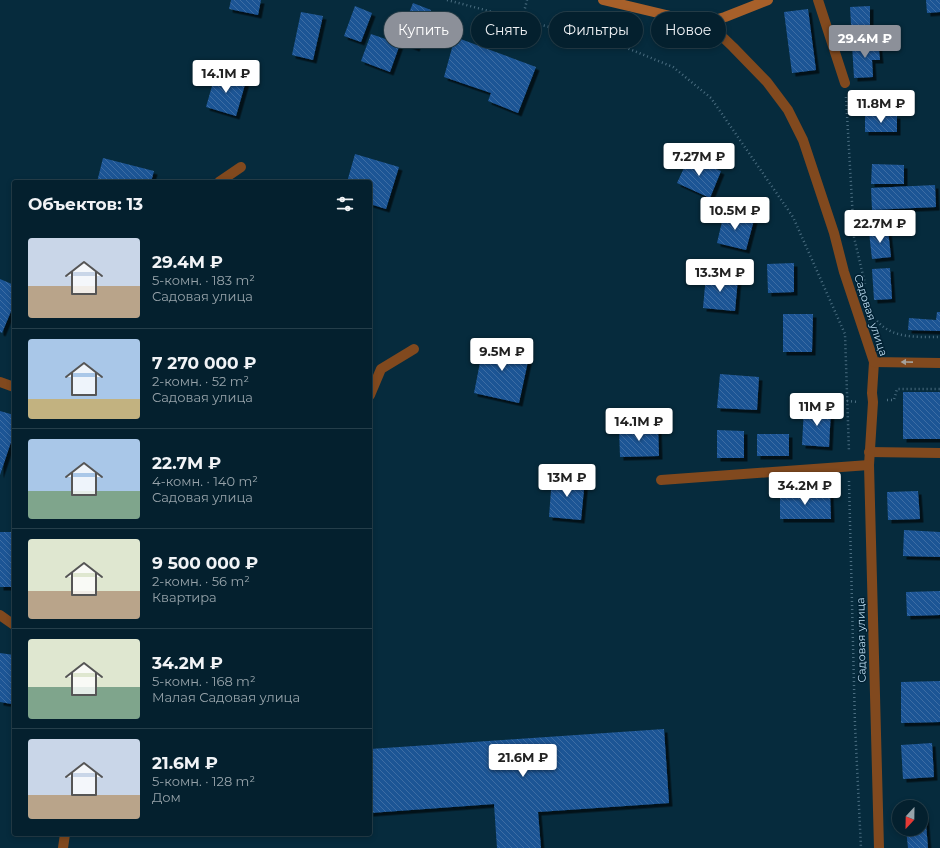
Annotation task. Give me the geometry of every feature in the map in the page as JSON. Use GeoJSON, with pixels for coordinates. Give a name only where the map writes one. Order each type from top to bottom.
{"type":"FeatureCollection","features":[{"type":"Feature","properties":{"kind":"main road"},"geometry":{"type":"LineString","coordinates":[[603,0],[654,12]]}},
{"type":"Feature","properties":{"kind":"main road"},"geometry":{"type":"LineString","coordinates":[[726,17],[768,0]]}},
{"type":"Feature","properties":{"kind":"street"},"geometry":{"type":"LineString","coordinates":[[818,0],[845,83]]}},
{"type":"Feature","properties":{"kind":"street","name":"Садовая улица"},"geometry":{"type":"LineString","coordinates":[[726,40],[767,82],[791,116],[802,140],[834,233],[844,272],[874,362],[869,465],[879,848]]}},
{"type":"Feature","properties":{"kind":"street"},"geometry":{"type":"LineString","coordinates":[[222,180],[241,166]]}},
{"type":"Feature","properties":{"kind":"street"},"geometry":{"type":"LineString","coordinates":[[372,390],[381,369],[414,349]]}},
{"type":"Feature","properties":{"kind":"street"},"geometry":{"type":"LineString","coordinates":[[874,362],[940,363]]}},
{"type":"Feature","properties":{"kind":"street"},"geometry":{"type":"LineString","coordinates":[[0,382],[12,385]]}},
{"type":"Feature","properties":{"kind":"street"},"geometry":{"type":"LineString","coordinates":[[870,452],[940,452]]}},
{"type":"Feature","properties":{"kind":"street"},"geometry":{"type":"LineString","coordinates":[[661,480],[869,465]]}},
{"type":"Feature","properties":{"kind":"street"},"geometry":{"type":"LineString","coordinates":[[0,615],[12,623]]}},
{"type":"Feature","properties":{"kind":"street"},"geometry":{"type":"LineString","coordinates":[[63,848],[65,836]]}},
{"type":"Feature","properties":{"kind":"path"},"geometry":{"type":"LineString","coordinates":[[447,0],[492,12]]}},
{"type":"Feature","properties":{"kind":"path"},"geometry":{"type":"LineString","coordinates":[[524,12],[527,0]]}},
{"type":"Feature","properties":{"kind":"path"},"geometry":{"type":"LineString","coordinates":[[541,25],[622,46],[673,67],[711,98],[794,217],[845,334],[855,725],[861,848]]}},
{"type":"Feature","properties":{"kind":"path"},"geometry":{"type":"LineString","coordinates":[[845,83],[854,237],[867,292]]}},
{"type":"Feature","properties":{"kind":"path"},"geometry":{"type":"LineString","coordinates":[[876,320],[886,330],[899,335],[940,337]]}},
{"type":"Feature","properties":{"kind":"path"},"geometry":{"type":"LineString","coordinates":[[847,401],[873,402],[894,400],[897,389],[940,389]]}},
{"type":"Feature","properties":{"kind":"building"},"geometry":{"type":"Polygon","coordinates":[[[231,0],[261,0],[258,15],[229,9],[231,0]]]}},
{"type":"Feature","properties":{"kind":"building"},"geometry":{"type":"Polygon","coordinates":[[[926,0],[940,0],[940,12],[927,13],[926,0]]]}},
{"type":"Feature","properties":{"kind":"building"},"geometry":{"type":"Polygon","coordinates":[[[413,3],[431,10],[430,12],[409,12],[413,3]]]}},
{"type":"Feature","properties":{"kind":"building"},"geometry":{"type":"Polygon","coordinates":[[[355,6],[372,13],[361,42],[344,36],[355,6]]]}},
{"type":"Feature","properties":{"kind":"building"},"geometry":{"type":"Polygon","coordinates":[[[870,6],[870,25],[851,25],[850,7],[870,6]]]}},
{"type":"Feature","properties":{"kind":"building"},"geometry":{"type":"Polygon","coordinates":[[[808,9],[816,70],[792,73],[784,12],[808,9]]]}},
{"type":"Feature","properties":{"kind":"building"},"geometry":{"type":"Polygon","coordinates":[[[301,12],[323,16],[313,60],[292,55],[301,12]]]}},
{"type":"Feature","properties":{"kind":"building"},"geometry":{"type":"Polygon","coordinates":[[[371,34],[384,38],[384,48],[399,48],[390,72],[361,61],[371,34]]]}},
{"type":"Feature","properties":{"kind":"building"},"geometry":{"type":"Polygon","coordinates":[[[463,40],[471,43],[471,48],[485,48],[536,67],[518,113],[488,101],[491,93],[444,77],[452,48],[463,48],[463,40]]]}},
{"type":"Feature","properties":{"kind":"building"},"geometry":{"type":"Polygon","coordinates":[[[878,41],[880,60],[872,60],[873,77],[854,78],[852,44],[878,41]]]}},
{"type":"Feature","properties":{"kind":"building"},"geometry":{"type":"Polygon","coordinates":[[[216,72],[246,81],[236,116],[206,107],[216,72]]]}},
{"type":"Feature","properties":{"kind":"building"},"geometry":{"type":"Polygon","coordinates":[[[865,115],[897,115],[897,132],[865,132],[865,115]]]}},
{"type":"Feature","properties":{"kind":"building"},"geometry":{"type":"Polygon","coordinates":[[[355,154],[399,167],[386,209],[372,205],[372,180],[348,180],[355,154]]]}},
{"type":"Feature","properties":{"kind":"building"},"geometry":{"type":"Polygon","coordinates":[[[689,157],[721,171],[710,198],[677,183],[689,157]]]}},
{"type":"Feature","properties":{"kind":"building"},"geometry":{"type":"Polygon","coordinates":[[[103,158],[154,171],[152,180],[98,180],[103,158]]]}},
{"type":"Feature","properties":{"kind":"building"},"geometry":{"type":"Polygon","coordinates":[[[872,164],[904,165],[904,184],[871,184],[872,164]]]}},
{"type":"Feature","properties":{"kind":"building"},"geometry":{"type":"Polygon","coordinates":[[[935,185],[936,207],[872,210],[871,188],[935,185]]]}},
{"type":"Feature","properties":{"kind":"building"},"geometry":{"type":"Polygon","coordinates":[[[724,213],[754,220],[746,250],[717,243],[724,213]]]}},
{"type":"Feature","properties":{"kind":"building"},"geometry":{"type":"Polygon","coordinates":[[[888,230],[891,257],[872,259],[869,232],[888,230]]]}},
{"type":"Feature","properties":{"kind":"building"},"geometry":{"type":"Polygon","coordinates":[[[794,263],[794,292],[768,293],[767,264],[794,263]]]}},
{"type":"Feature","properties":{"kind":"building"},"geometry":{"type":"Polygon","coordinates":[[[890,268],[892,299],[874,300],[872,269],[890,268]]]}},
{"type":"Feature","properties":{"kind":"building"},"geometry":{"type":"Polygon","coordinates":[[[706,275],[738,278],[735,311],[703,308],[706,275]]]}},
{"type":"Feature","properties":{"kind":"building"},"geometry":{"type":"Polygon","coordinates":[[[0,279],[12,284],[12,309],[2,333],[0,332],[0,279]]]}},
{"type":"Feature","properties":{"kind":"building"},"geometry":{"type":"Polygon","coordinates":[[[937,312],[940,312],[940,331],[908,330],[909,318],[936,320],[937,312]]]}},
{"type":"Feature","properties":{"kind":"building"},"geometry":{"type":"Polygon","coordinates":[[[783,314],[813,314],[812,352],[783,352],[783,314]]]}},
{"type":"Feature","properties":{"kind":"building"},"geometry":{"type":"Polygon","coordinates":[[[484,342],[530,352],[519,403],[474,393],[484,342]]]}},
{"type":"Feature","properties":{"kind":"building"},"geometry":{"type":"Polygon","coordinates":[[[720,374],[759,377],[757,410],[717,408],[720,374]]]}},
{"type":"Feature","properties":{"kind":"building"},"geometry":{"type":"Polygon","coordinates":[[[903,392],[940,392],[940,439],[903,439],[903,392]]]}},
{"type":"Feature","properties":{"kind":"building"},"geometry":{"type":"Polygon","coordinates":[[[804,408],[831,409],[829,447],[802,445],[804,408]]]}},
{"type":"Feature","properties":{"kind":"building"},"geometry":{"type":"Polygon","coordinates":[[[0,411],[12,414],[12,439],[0,475],[0,411]]]}},
{"type":"Feature","properties":{"kind":"building"},"geometry":{"type":"Polygon","coordinates":[[[658,427],[659,456],[620,457],[619,428],[658,427]]]}},
{"type":"Feature","properties":{"kind":"building"},"geometry":{"type":"Polygon","coordinates":[[[717,430],[744,431],[744,458],[717,458],[717,430]]]}},
{"type":"Feature","properties":{"kind":"building"},"geometry":{"type":"Polygon","coordinates":[[[757,434],[789,434],[789,456],[757,456],[757,434]]]}},
{"type":"Feature","properties":{"kind":"building"},"geometry":{"type":"Polygon","coordinates":[[[552,477],[585,479],[581,520],[549,517],[552,477]]]}},
{"type":"Feature","properties":{"kind":"building"},"geometry":{"type":"Polygon","coordinates":[[[918,491],[920,519],[888,520],[887,492],[918,491]]]}},
{"type":"Feature","properties":{"kind":"building"},"geometry":{"type":"Polygon","coordinates":[[[780,493],[830,493],[831,519],[780,519],[780,493]]]}},
{"type":"Feature","properties":{"kind":"building"},"geometry":{"type":"Polygon","coordinates":[[[904,530],[940,532],[940,557],[903,556],[904,530]]]}},
{"type":"Feature","properties":{"kind":"building"},"geometry":{"type":"Polygon","coordinates":[[[0,532],[12,532],[12,587],[0,587],[0,532]]]}},
{"type":"Feature","properties":{"kind":"building"},"geometry":{"type":"Polygon","coordinates":[[[940,591],[940,615],[907,616],[906,592],[940,591]]]}},
{"type":"Feature","properties":{"kind":"building"},"geometry":{"type":"Polygon","coordinates":[[[0,653],[12,655],[12,704],[0,702],[0,653]]]}},
{"type":"Feature","properties":{"kind":"building"},"geometry":{"type":"Polygon","coordinates":[[[940,681],[940,722],[901,723],[901,682],[940,681]]]}},
{"type":"Feature","properties":{"kind":"building"},"geometry":{"type":"Polygon","coordinates":[[[664,729],[669,803],[538,812],[541,848],[497,848],[494,804],[372,813],[372,749],[664,729]]]}},
{"type":"Feature","properties":{"kind":"building"},"geometry":{"type":"Polygon","coordinates":[[[932,743],[934,777],[903,779],[901,745],[932,743]]]}},
{"type":"Feature","properties":{"kind":"building"},"geometry":{"type":"Polygon","coordinates":[[[907,836],[927,836],[928,848],[908,848],[907,836]]]}}]}
